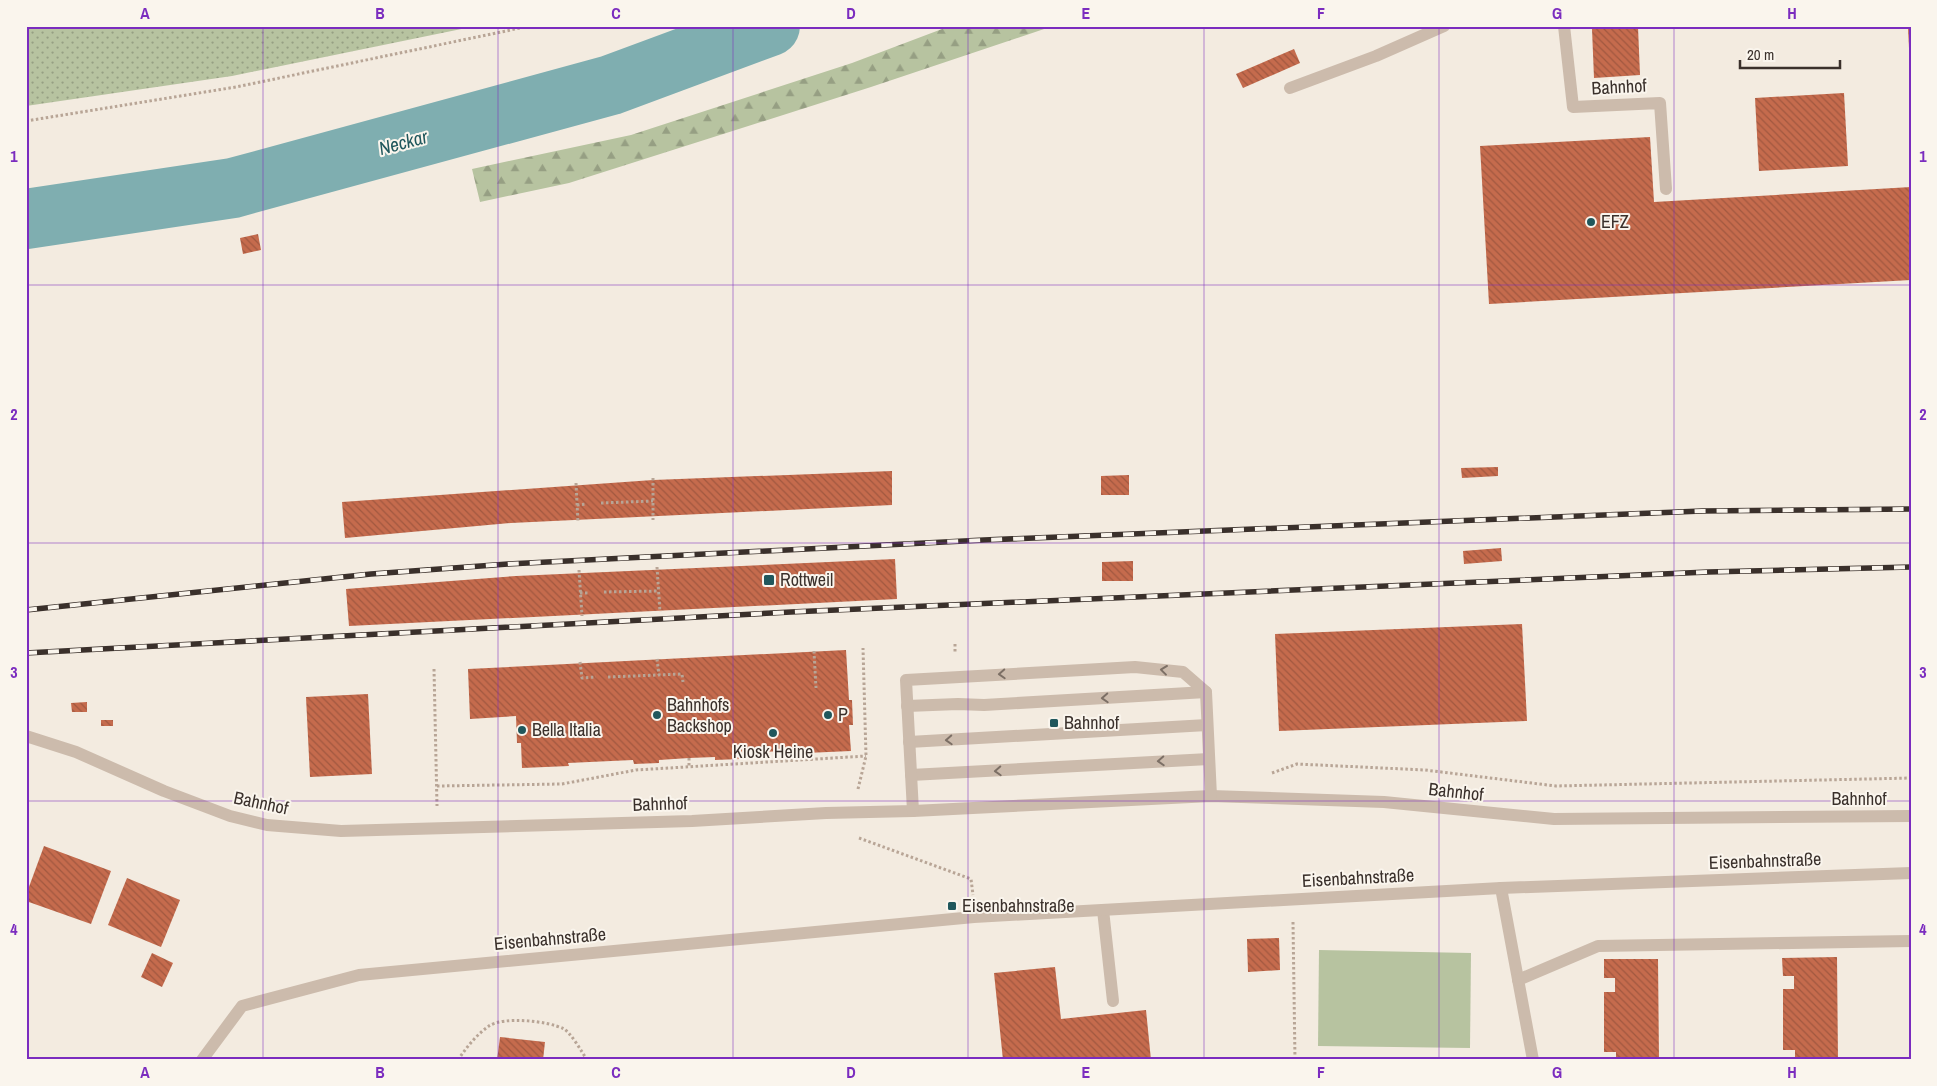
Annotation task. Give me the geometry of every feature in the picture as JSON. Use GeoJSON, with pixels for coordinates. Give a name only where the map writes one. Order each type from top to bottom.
{"type":"FeatureCollection","features":[{"type":"Feature","properties":{"kind":"street"},"geometry":{"type":"LineString","coordinates":[[1290,88],[1376,56],[1444,26]]}},
{"type":"Feature","properties":{"kind":"street","name":"Bahnhof"},"geometry":{"type":"LineString","coordinates":[[1564,26],[1573,106],[1660,103],[1666,189]]}},
{"type":"Feature","properties":{"kind":"street"},"geometry":{"type":"LineString","coordinates":[[913,811],[906,680],[1135,667],[1182,672],[1206,692],[1211,796]]}},
{"type":"Feature","properties":{"kind":"street"},"geometry":{"type":"LineString","coordinates":[[907,706],[984,705],[1206,692]]}},
{"type":"Feature","properties":{"kind":"street"},"geometry":{"type":"LineString","coordinates":[[909,742],[1208,725]]}},
{"type":"Feature","properties":{"kind":"street","name":"Bahnhof"},"geometry":{"type":"LineString","coordinates":[[26,736],[76,752],[164,791],[230,816],[266,825],[340,831],[692,821],[1211,796],[1384,802],[1554,819],[1911,816]]}},
{"type":"Feature","properties":{"kind":"street"},"geometry":{"type":"LineString","coordinates":[[911,775],[1209,759]]}},
{"type":"Feature","properties":{"kind":"street","name":"Eisenbahnstraße"},"geometry":{"type":"LineString","coordinates":[[202,1060],[242,1006],[359,975],[974,917],[1500,888],[1911,873]]}},
{"type":"Feature","properties":{"kind":"street"},"geometry":{"type":"LineString","coordinates":[[1500,888],[1533,1060]]}},
{"type":"Feature","properties":{"kind":"street"},"geometry":{"type":"LineString","coordinates":[[1103,910],[1113,1001]]}},
{"type":"Feature","properties":{"kind":"street"},"geometry":{"type":"LineString","coordinates":[[1518,980],[1598,946],[1911,941]]}},
{"type":"Feature","properties":{"kind":"path"},"geometry":{"type":"LineString","coordinates":[[26,121],[236,86],[530,26]]}},
{"type":"Feature","properties":{"kind":"path"},"geometry":{"type":"LineString","coordinates":[[653,478],[653,520]]}},
{"type":"Feature","properties":{"kind":"path"},"geometry":{"type":"LineString","coordinates":[[576,483],[578,523]]}},
{"type":"Feature","properties":{"kind":"path"},"geometry":{"type":"LineString","coordinates":[[600,504],[653,501]]}},
{"type":"Feature","properties":{"kind":"path"},"geometry":{"type":"LineString","coordinates":[[577,505],[586,504]]}},
{"type":"Feature","properties":{"kind":"path"},"geometry":{"type":"LineString","coordinates":[[657,567],[660,612]]}},
{"type":"Feature","properties":{"kind":"path"},"geometry":{"type":"LineString","coordinates":[[579,570],[582,616]]}},
{"type":"Feature","properties":{"kind":"path"},"geometry":{"type":"LineString","coordinates":[[604,592],[659,591]]}},
{"type":"Feature","properties":{"kind":"path"},"geometry":{"type":"LineString","coordinates":[[580,593],[588,593]]}},
{"type":"Feature","properties":{"kind":"path"},"geometry":{"type":"LineString","coordinates":[[853,812],[866,756],[863,648]]}},
{"type":"Feature","properties":{"kind":"path"},"geometry":{"type":"LineString","coordinates":[[814,651],[816,688]]}},
{"type":"Feature","properties":{"kind":"path"},"geometry":{"type":"LineString","coordinates":[[657,659],[659,675]]}},
{"type":"Feature","properties":{"kind":"path"},"geometry":{"type":"LineString","coordinates":[[580,662],[582,678],[596,678]]}},
{"type":"Feature","properties":{"kind":"path"},"geometry":{"type":"LineString","coordinates":[[434,669],[437,786],[562,784],[636,770],[866,756]]}},
{"type":"Feature","properties":{"kind":"path"},"geometry":{"type":"LineString","coordinates":[[608,677],[682,674],[683,682]]}},
{"type":"Feature","properties":{"kind":"path"},"geometry":{"type":"LineString","coordinates":[[689,758],[689,768]]}},
{"type":"Feature","properties":{"kind":"path"},"geometry":{"type":"LineString","coordinates":[[1271,774],[1297,764],[1425,770],[1556,786],[1911,778]]}},
{"type":"Feature","properties":{"kind":"path"},"geometry":{"type":"LineString","coordinates":[[853,835],[971,879],[972,893]]}},
{"type":"Feature","properties":{"kind":"path"},"geometry":{"type":"LineString","coordinates":[[1292,899],[1295,1060]]}},
{"type":"Feature","properties":{"kind":"path"},"geometry":{"type":"LineString","coordinates":[[458,1060],[468,1045],[490,1024],[517,1020],[541,1022],[566,1029],[587,1060]]}},
{"type":"Feature","properties":{"kind":"green space"},"geometry":{"type":"Polygon","coordinates":[[[26,26],[476,26],[232,76],[26,106],[26,26]]]}},
{"type":"Feature","properties":{"kind":"green space"},"geometry":{"type":"Polygon","coordinates":[[[950,26],[1053,26],[871,87],[569,183],[480,202],[472,169],[631,135],[852,63],[950,26]]]}},
{"type":"Feature","properties":{"kind":"green space"},"geometry":{"type":"Polygon","coordinates":[[[1319,950],[1471,953],[1470,1048],[1318,1046],[1319,950]]]}},
{"type":"Feature","properties":{"kind":"building"},"geometry":{"type":"Polygon","coordinates":[[[1638,27],[1640,75],[1594,78],[1592,29],[1638,27]]]}},
{"type":"Feature","properties":{"kind":"building"},"geometry":{"type":"Polygon","coordinates":[[[1908,28],[1911,28],[1911,48],[1909,48],[1908,28]]]}},
{"type":"Feature","properties":{"kind":"building"},"geometry":{"type":"Polygon","coordinates":[[[1294,49],[1300,63],[1243,88],[1236,74],[1294,49]]]}},
{"type":"Feature","properties":{"kind":"building"},"geometry":{"type":"Polygon","coordinates":[[[1844,93],[1848,166],[1759,171],[1755,98],[1844,93]]]}},
{"type":"Feature","properties":{"kind":"building","name":"EFZ"},"geometry":{"type":"Polygon","coordinates":[[[1650,137],[1654,202],[1911,187],[1911,280],[1489,304],[1480,146],[1650,137]]]}},
{"type":"Feature","properties":{"kind":"building"},"geometry":{"type":"Polygon","coordinates":[[[258,234],[261,250],[243,254],[240,238],[258,234]]]}},
{"type":"Feature","properties":{"kind":"building"},"geometry":{"type":"Polygon","coordinates":[[[1498,467],[1498,476],[1462,478],[1461,468],[1498,467]]]}},
{"type":"Feature","properties":{"kind":"building"},"geometry":{"type":"Polygon","coordinates":[[[892,471],[892,505],[511,523],[345,538],[342,502],[653,480],[892,471]]]}},
{"type":"Feature","properties":{"kind":"building"},"geometry":{"type":"Polygon","coordinates":[[[1129,475],[1129,495],[1101,495],[1101,476],[1129,475]]]}},
{"type":"Feature","properties":{"kind":"building"},"geometry":{"type":"Polygon","coordinates":[[[1501,548],[1502,561],[1464,564],[1463,551],[1501,548]]]}},
{"type":"Feature","properties":{"kind":"building"},"geometry":{"type":"Polygon","coordinates":[[[895,559],[897,599],[349,626],[346,589],[516,576],[895,559]]]}},
{"type":"Feature","properties":{"kind":"building"},"geometry":{"type":"Polygon","coordinates":[[[1133,561],[1133,581],[1102,581],[1102,562],[1133,561]]]}},
{"type":"Feature","properties":{"kind":"building"},"geometry":{"type":"Polygon","coordinates":[[[1522,624],[1527,721],[1279,731],[1275,634],[1522,624]]]}},
{"type":"Feature","properties":{"kind":"building"},"geometry":{"type":"Polygon","coordinates":[[[846,650],[849,700],[852,700],[853,725],[849,725],[851,751],[806,753],[806,750],[740,753],[740,759],[715,760],[715,757],[689,758],[659,760],[659,763],[634,764],[633,760],[568,763],[569,766],[522,768],[521,743],[517,743],[516,716],[470,719],[468,669],[846,650]]]}},
{"type":"Feature","properties":{"kind":"building"},"geometry":{"type":"Polygon","coordinates":[[[368,694],[372,774],[310,777],[306,697],[368,694]]]}},
{"type":"Feature","properties":{"kind":"building"},"geometry":{"type":"Polygon","coordinates":[[[87,702],[87,712],[72,712],[71,703],[87,702]]]}},
{"type":"Feature","properties":{"kind":"building"},"geometry":{"type":"Polygon","coordinates":[[[101,720],[113,720],[113,726],[101,726],[101,720]]]}},
{"type":"Feature","properties":{"kind":"building"},"geometry":{"type":"Polygon","coordinates":[[[44,846],[111,871],[91,924],[26,901],[26,895],[44,846]]]}},
{"type":"Feature","properties":{"kind":"building"},"geometry":{"type":"Polygon","coordinates":[[[127,878],[180,900],[161,947],[108,925],[127,878]]]}},
{"type":"Feature","properties":{"kind":"building"},"geometry":{"type":"Polygon","coordinates":[[[1279,938],[1280,970],[1248,972],[1247,939],[1279,938]]]}},
{"type":"Feature","properties":{"kind":"building"},"geometry":{"type":"Polygon","coordinates":[[[152,953],[173,963],[162,987],[141,977],[152,953]]]}},
{"type":"Feature","properties":{"kind":"building"},"geometry":{"type":"Polygon","coordinates":[[[1837,957],[1838,1060],[1795,1060],[1795,1050],[1783,1050],[1783,989],[1794,989],[1794,976],[1783,976],[1782,958],[1837,957]]]}},
{"type":"Feature","properties":{"kind":"building"},"geometry":{"type":"Polygon","coordinates":[[[1604,959],[1658,959],[1659,1060],[1616,1060],[1616,1052],[1604,1052],[1604,992],[1615,992],[1615,978],[1604,978],[1604,959]]]}},
{"type":"Feature","properties":{"kind":"building"},"geometry":{"type":"Polygon","coordinates":[[[1055,967],[1061,1019],[1146,1010],[1151,1060],[1003,1060],[994,973],[1055,967]]]}},
{"type":"Feature","properties":{"kind":"building"},"geometry":{"type":"Polygon","coordinates":[[[500,1037],[545,1042],[543,1060],[497,1060],[500,1037]]]}},
{"type":"Feature","properties":{"kind":"waterway","name":"Neckar"},"geometry":{"type":"LineString","coordinates":[[26,219],[233,188],[611,85],[770,26]]}},
{"type":"Feature","properties":{"kind":"railway"},"geometry":{"type":"LineString","coordinates":[[26,610],[371,574],[508,564],[984,540],[1702,511],[1911,509]]}},
{"type":"Feature","properties":{"kind":"railway"},"geometry":{"type":"LineString","coordinates":[[26,653],[791,612],[1708,572],[1911,567]]}},
{"type":"Feature","properties":{"kind":"place","name":"EFZ"},"geometry":{"type":"Point","coordinates":[1591,222]}},
{"type":"Feature","properties":{"kind":"place","name":"Rottweil"},"geometry":{"type":"Point","coordinates":[769,580]}},
{"type":"Feature","properties":{"kind":"place","name":"Bahnhofs Backshop"},"geometry":{"type":"Point","coordinates":[657,715]}},
{"type":"Feature","properties":{"kind":"place","name":"P"},"geometry":{"type":"Point","coordinates":[828,715]}},
{"type":"Feature","properties":{"kind":"place","name":"Bahnhof"},"geometry":{"type":"Point","coordinates":[1054,723]}},
{"type":"Feature","properties":{"kind":"place","name":"Bella Italia"},"geometry":{"type":"Point","coordinates":[522,730]}},
{"type":"Feature","properties":{"kind":"place","name":"Kiosk Heine"},"geometry":{"type":"Point","coordinates":[773,733]}},
{"type":"Feature","properties":{"kind":"place","name":"Eisenbahnstraße"},"geometry":{"type":"Point","coordinates":[952,906]}}]}
